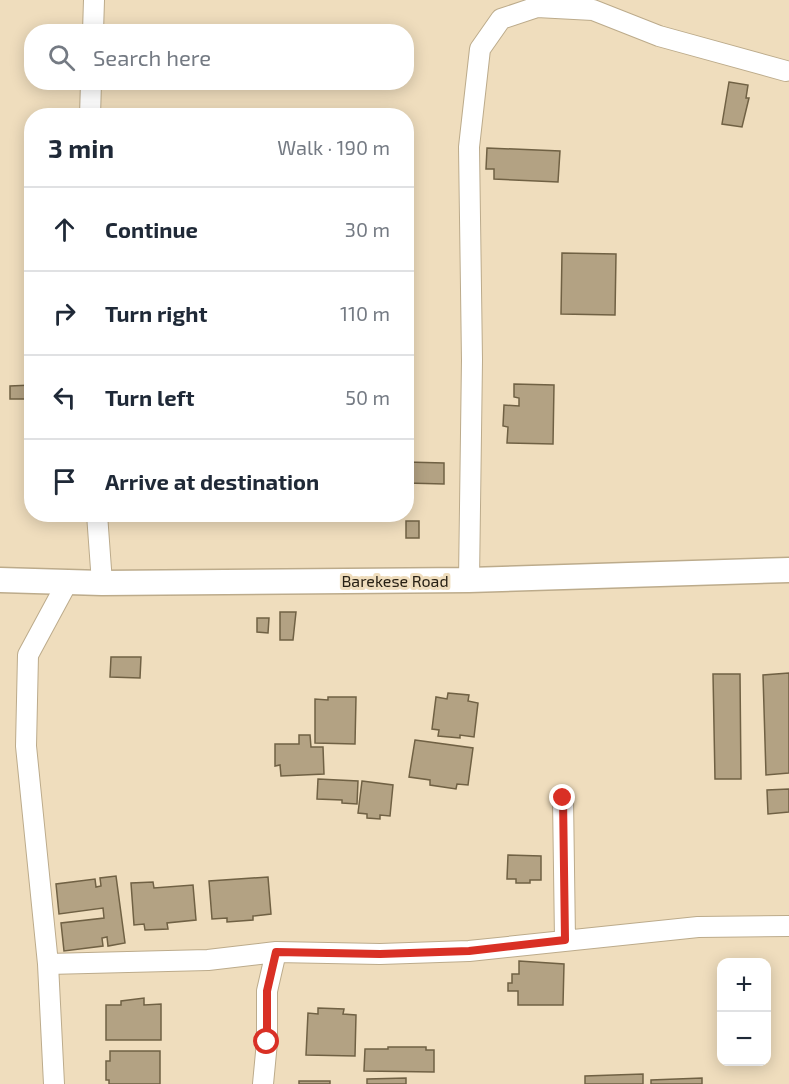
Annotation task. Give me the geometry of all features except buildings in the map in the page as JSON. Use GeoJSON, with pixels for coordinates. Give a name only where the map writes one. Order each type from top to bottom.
{"type":"FeatureCollection","features":[{"type":"Feature","properties":{"kind":"main road","name":"Barekese Road"},"geometry":{"type":"LineString","coordinates":[[0,580],[102,583],[469,580],[789,567]]}},
{"type":"Feature","properties":{"kind":"street"},"geometry":{"type":"LineString","coordinates":[[93,24],[94,0]]}},
{"type":"Feature","properties":{"kind":"street"},"geometry":{"type":"LineString","coordinates":[[469,580],[472,360],[469,147],[480,49],[501,19],[537,7],[593,10],[659,36],[786,71]]}},
{"type":"Feature","properties":{"kind":"street"},"geometry":{"type":"LineString","coordinates":[[90,108],[91,90]]}},
{"type":"Feature","properties":{"kind":"street"},"geometry":{"type":"LineString","coordinates":[[97,522],[102,583]]}},
{"type":"Feature","properties":{"kind":"street"},"geometry":{"type":"LineString","coordinates":[[54,1084],[48,964],[26,746],[28,655],[68,581]]}},
{"type":"Feature","properties":{"kind":"street"},"geometry":{"type":"LineString","coordinates":[[563,798],[565,940]]}},
{"type":"Feature","properties":{"kind":"street"},"geometry":{"type":"LineString","coordinates":[[48,964],[208,960],[276,952],[380,954],[469,951],[698,927],[789,926]]}},
{"type":"Feature","properties":{"kind":"street"},"geometry":{"type":"LineString","coordinates":[[263,1084],[267,1042],[267,991],[276,952]]}},
{"type":"Feature","properties":{"kind":"route"},"geometry":{"type":"LineString","coordinates":[[267,1042],[267,991],[276,952],[380,954],[469,951],[565,940],[563,798]]}}]}
